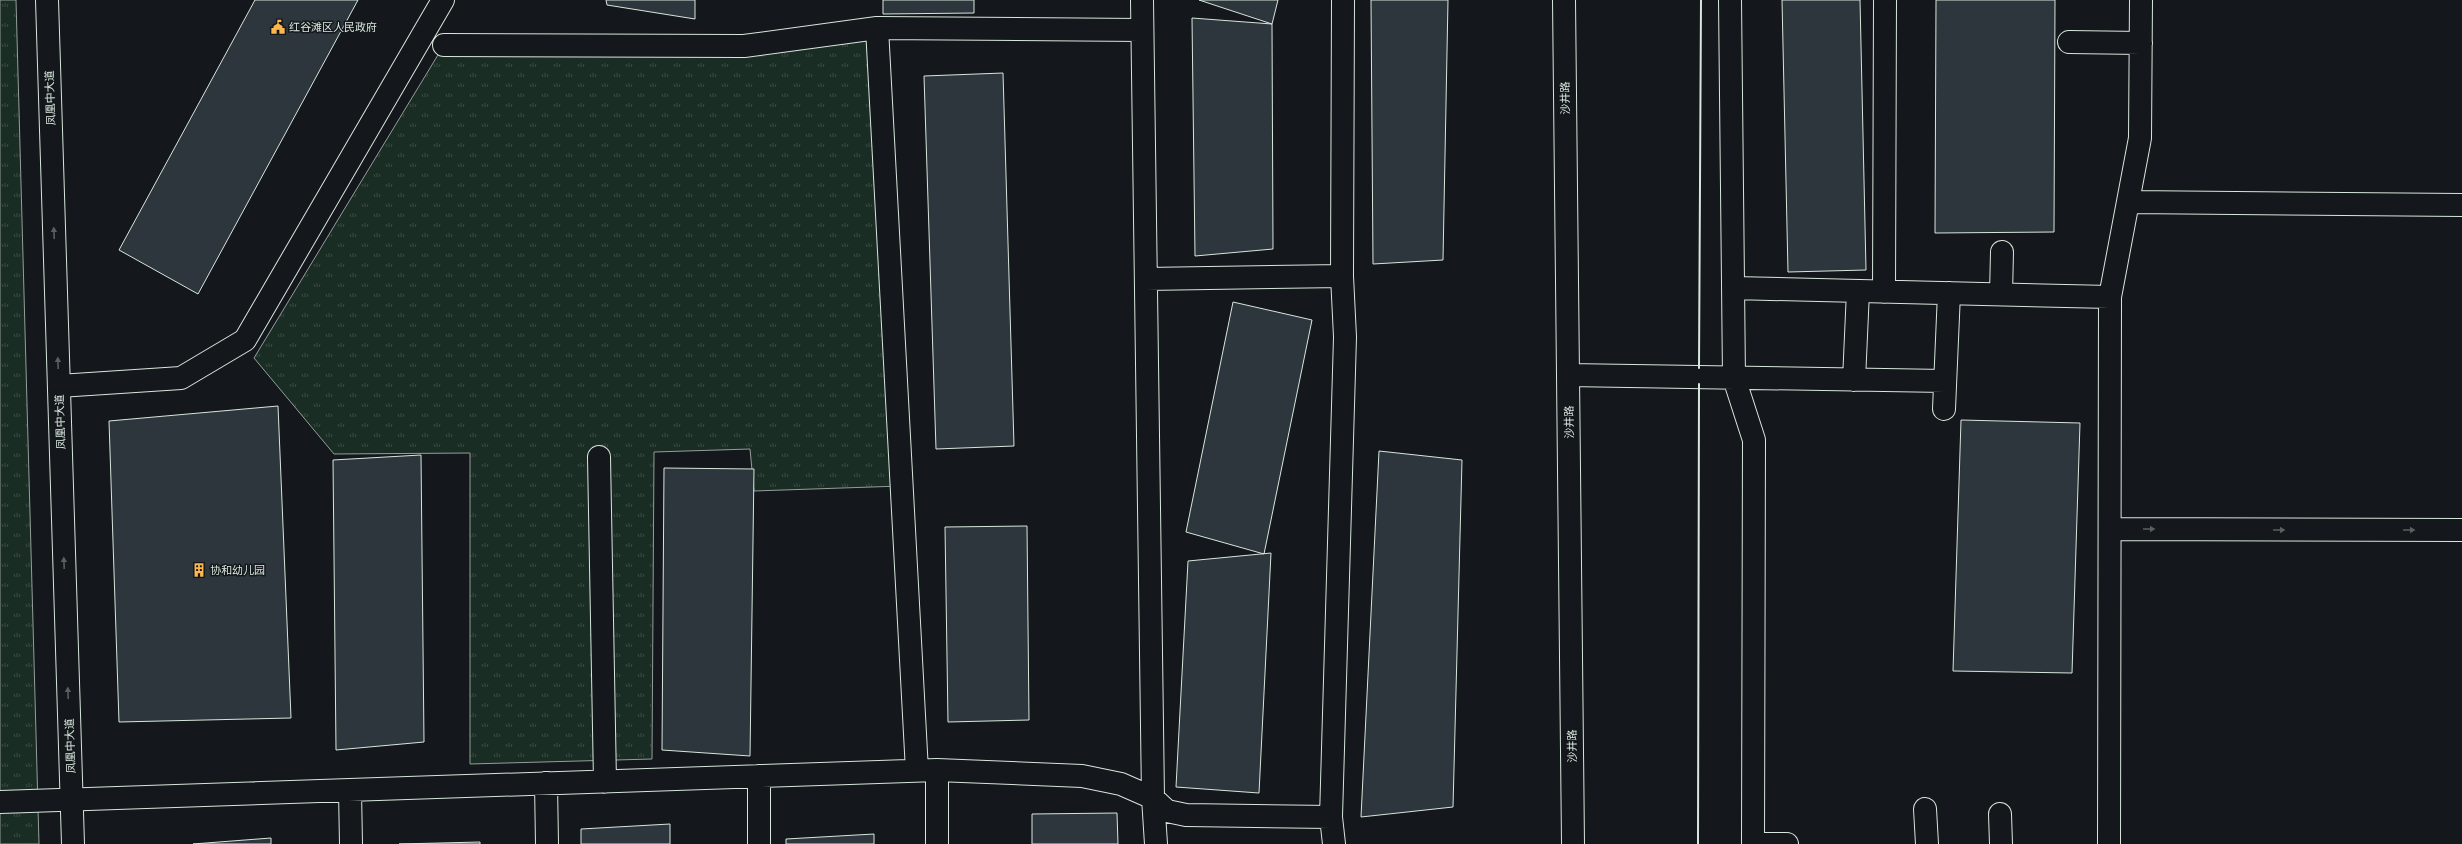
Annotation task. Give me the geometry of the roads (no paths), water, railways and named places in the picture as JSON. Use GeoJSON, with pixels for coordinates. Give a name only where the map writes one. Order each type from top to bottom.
{"type":"FeatureCollection","features":[{"type":"Feature","properties":{"kind":"street","name":"凤凰中大道"},"geometry":{"type":"LineString","coordinates":[[47,0],[72,844]]}},
{"type":"Feature","properties":{"kind":"street"},"geometry":{"type":"LineString","coordinates":[[59,386],[181,378],[244,340],[443,0]]}},
{"type":"Feature","properties":{"kind":"street"},"geometry":{"type":"LineString","coordinates":[[1142,0],[1153,798],[1156,844]]}},
{"type":"Feature","properties":{"kind":"street"},"geometry":{"type":"LineString","coordinates":[[1334,844],[1331,817],[1345,337],[1342,276],[1343,0]]}},
{"type":"Feature","properties":{"kind":"street","name":"沙井路"},"geometry":{"type":"LineString","coordinates":[[1564,0],[1573,844]]}},
{"type":"Feature","properties":{"kind":"street"},"geometry":{"type":"LineString","coordinates":[[1730,0],[1734,378],[1754,440],[1753,844],[1787,844]]}},
{"type":"Feature","properties":{"kind":"street"},"geometry":{"type":"LineString","coordinates":[[1884,292],[1885,0]]}},
{"type":"Feature","properties":{"kind":"street"},"geometry":{"type":"LineString","coordinates":[[2109,844],[2110,297],[2130,202],[2140,138],[2141,0]]}},
{"type":"Feature","properties":{"kind":"street"},"geometry":{"type":"LineString","coordinates":[[444,46],[744,46],[877,28],[1142,30]]}},
{"type":"Feature","properties":{"kind":"street"},"geometry":{"type":"LineString","coordinates":[[877,28],[927,770],[937,844]]}},
{"type":"Feature","properties":{"kind":"street"},"geometry":{"type":"LineString","coordinates":[[2069,42],[2141,43]]}},
{"type":"Feature","properties":{"kind":"street"},"geometry":{"type":"LineString","coordinates":[[2130,202],[2462,205]]}},
{"type":"Feature","properties":{"kind":"street"},"geometry":{"type":"LineString","coordinates":[[2001,294],[2002,252]]}},
{"type":"Feature","properties":{"kind":"street"},"geometry":{"type":"LineString","coordinates":[[1146,279],[1342,276]]}},
{"type":"Feature","properties":{"kind":"street"},"geometry":{"type":"LineString","coordinates":[[1733,288],[2110,297]]}},
{"type":"Feature","properties":{"kind":"street"},"geometry":{"type":"LineString","coordinates":[[1854,380],[1858,291]]}},
{"type":"Feature","properties":{"kind":"street"},"geometry":{"type":"LineString","coordinates":[[1944,409],[1949,293]]}},
{"type":"Feature","properties":{"kind":"street"},"geometry":{"type":"LineString","coordinates":[[1568,375],[1945,381]]}},
{"type":"Feature","properties":{"kind":"street"},"geometry":{"type":"LineString","coordinates":[[599,457],[605,782]]}},
{"type":"Feature","properties":{"kind":"street"},"geometry":{"type":"LineString","coordinates":[[2110,529],[2462,530]]}},
{"type":"Feature","properties":{"kind":"street"},"geometry":{"type":"LineString","coordinates":[[0,802],[71,802],[546,783],[927,770],[1082,776],[1121,784],[1153,798],[1167,811],[1186,815],[1331,817]]}},
{"type":"Feature","properties":{"kind":"street"},"geometry":{"type":"LineString","coordinates":[[759,776],[759,844]]}},
{"type":"Feature","properties":{"kind":"street"},"geometry":{"type":"LineString","coordinates":[[546,783],[547,844]]}},
{"type":"Feature","properties":{"kind":"street"},"geometry":{"type":"LineString","coordinates":[[350,791],[351,844]]}},
{"type":"Feature","properties":{"kind":"street"},"geometry":{"type":"LineString","coordinates":[[1925,809],[1927,844]]}},
{"type":"Feature","properties":{"kind":"street"},"geometry":{"type":"LineString","coordinates":[[2000,814],[2001,844]]}},
{"type":"Feature","properties":{"kind":"place","name":"红谷滩区人民政府"},"geometry":{"type":"Point","coordinates":[278,27]}},
{"type":"Feature","properties":{"kind":"place","name":"协和幼儿园"},"geometry":{"type":"Point","coordinates":[199,570]}}]}
